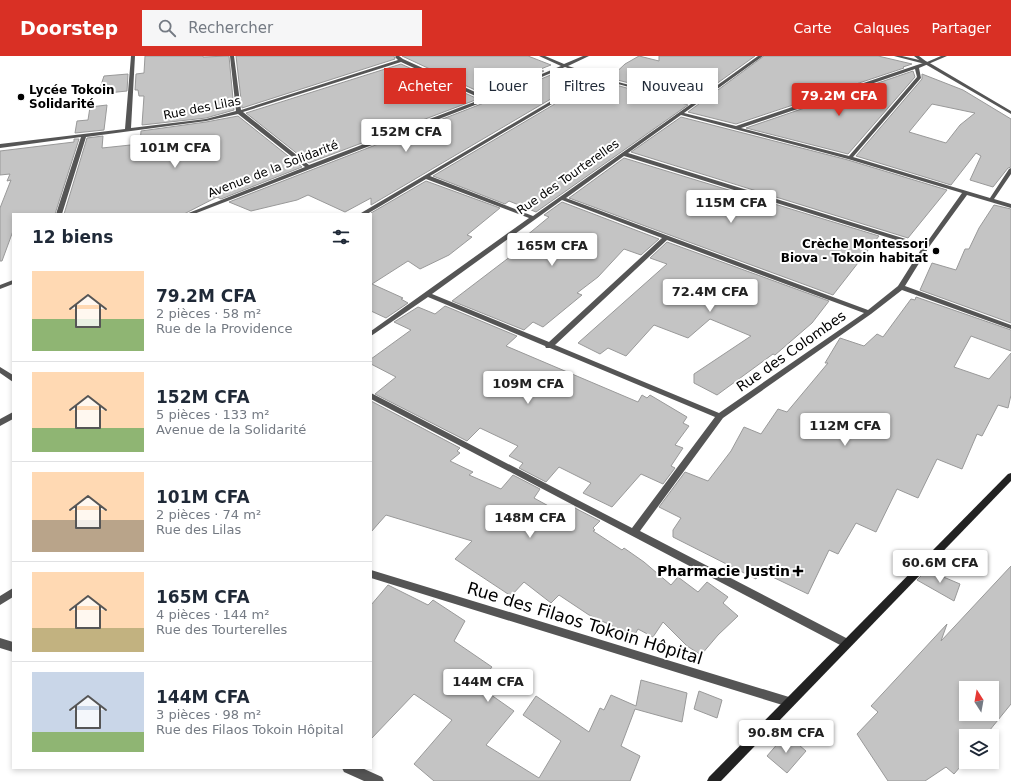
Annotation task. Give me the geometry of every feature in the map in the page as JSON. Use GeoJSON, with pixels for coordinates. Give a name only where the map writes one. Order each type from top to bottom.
{"type":"FeatureCollection","features":[{"type":"Feature","properties":{"kind":"main road"},"geometry":{"type":"LineString","coordinates":[[713,781],[846,643],[1011,476]]}},
{"type":"Feature","properties":{"kind":"street"},"geometry":{"type":"LineString","coordinates":[[128,129],[133,56]]}},
{"type":"Feature","properties":{"kind":"street"},"geometry":{"type":"LineString","coordinates":[[232,56],[239,112],[308,167]]}},
{"type":"Feature","properties":{"kind":"street"},"geometry":{"type":"LineString","coordinates":[[396,56],[401,60],[474,93]]}},
{"type":"Feature","properties":{"kind":"street"},"geometry":{"type":"LineString","coordinates":[[541,56],[570,68]]}},
{"type":"Feature","properties":{"kind":"street","name":"Avenue de la Solidarité"},"geometry":{"type":"LineString","coordinates":[[542,75],[587,56]]}},
{"type":"Feature","properties":{"kind":"street","name":"Rue des Tourterelles"},"geometry":{"type":"LineString","coordinates":[[718,86],[761,56]]}},
{"type":"Feature","properties":{"kind":"street"},"geometry":{"type":"LineString","coordinates":[[896,56],[926,63]]}},
{"type":"Feature","properties":{"kind":"street"},"geometry":{"type":"LineString","coordinates":[[916,56],[1011,113]]}},
{"type":"Feature","properties":{"kind":"street"},"geometry":{"type":"LineString","coordinates":[[736,128],[917,67],[945,56]]}},
{"type":"Feature","properties":{"kind":"street","name":"Rue des Lilas"},"geometry":{"type":"LineString","coordinates":[[0,146],[194,122],[239,112],[401,60]]}},
{"type":"Feature","properties":{"kind":"street"},"geometry":{"type":"LineString","coordinates":[[850,158],[920,77],[917,67]]}},
{"type":"Feature","properties":{"kind":"street"},"geometry":{"type":"LineString","coordinates":[[365,213],[550,103]]}},
{"type":"Feature","properties":{"kind":"street","name":"Avenue de la Solidarité"},"geometry":{"type":"LineString","coordinates":[[192,213],[474,104]]}},
{"type":"Feature","properties":{"kind":"street","name":"Rue des Tourterelles"},"geometry":{"type":"LineString","coordinates":[[372,333],[561,198],[682,114],[693,104]]}},
{"type":"Feature","properties":{"kind":"street"},"geometry":{"type":"LineString","coordinates":[[682,114],[850,158],[1011,206]]}},
{"type":"Feature","properties":{"kind":"street"},"geometry":{"type":"LineString","coordinates":[[59,213],[84,135]]}},
{"type":"Feature","properties":{"kind":"street"},"geometry":{"type":"LineString","coordinates":[[624,154],[926,247]]}},
{"type":"Feature","properties":{"kind":"street"},"geometry":{"type":"LineString","coordinates":[[991,200],[1011,170]]}},
{"type":"Feature","properties":{"kind":"street"},"geometry":{"type":"LineString","coordinates":[[427,177],[534,218]]}},
{"type":"Feature","properties":{"kind":"street","name":"Rue des Colombes"},"geometry":{"type":"LineString","coordinates":[[634,532],[720,416],[869,312],[901,287],[926,247],[965,193]]}},
{"type":"Feature","properties":{"kind":"street"},"geometry":{"type":"LineString","coordinates":[[561,198],[869,312]]}},
{"type":"Feature","properties":{"kind":"street"},"geometry":{"type":"LineString","coordinates":[[549,346],[666,238]]}},
{"type":"Feature","properties":{"kind":"street"},"geometry":{"type":"LineString","coordinates":[[0,287],[12,282]]}},
{"type":"Feature","properties":{"kind":"street"},"geometry":{"type":"LineString","coordinates":[[901,287],[1011,327]]}},
{"type":"Feature","properties":{"kind":"street"},"geometry":{"type":"LineString","coordinates":[[427,294],[720,416]]}},
{"type":"Feature","properties":{"kind":"street"},"geometry":{"type":"LineString","coordinates":[[0,369],[12,378]]}},
{"type":"Feature","properties":{"kind":"street"},"geometry":{"type":"LineString","coordinates":[[372,397],[846,643]]}},
{"type":"Feature","properties":{"kind":"street"},"geometry":{"type":"LineString","coordinates":[[0,423],[12,416]]}},
{"type":"Feature","properties":{"kind":"street","name":"Rue des Filaos Tokoin Hôpital"},"geometry":{"type":"LineString","coordinates":[[372,574],[790,702]]}},
{"type":"Feature","properties":{"kind":"street"},"geometry":{"type":"LineString","coordinates":[[0,601],[12,593]]}},
{"type":"Feature","properties":{"kind":"street"},"geometry":{"type":"LineString","coordinates":[[0,643],[12,647]]}},
{"type":"Feature","properties":{"kind":"street"},"geometry":{"type":"LineString","coordinates":[[350,769],[378,781]]}},
{"type":"Feature","properties":{"kind":"building"},"geometry":{"type":"Polygon","coordinates":[[[145,56],[229,56],[234,110],[206,118],[142,125],[144,96],[139,96],[138,90],[135,90],[136,74],[144,73],[145,56]]]}},
{"type":"Feature","properties":{"kind":"building"},"geometry":{"type":"Polygon","coordinates":[[[236,56],[394,56],[395,59],[242,108],[236,56]]]}},
{"type":"Feature","properties":{"kind":"building"},"geometry":{"type":"Polygon","coordinates":[[[402,56],[528,56],[551,65],[542,68],[474,68],[474,89],[466,86],[466,68],[428,68],[402,56]]]}},
{"type":"Feature","properties":{"kind":"building"},"geometry":{"type":"Polygon","coordinates":[[[639,56],[659,61],[659,56],[755,56],[718,83],[718,68],[627,68],[627,82],[619,80],[619,70],[625,64],[639,56]]]}},
{"type":"Feature","properties":{"kind":"building"},"geometry":{"type":"Polygon","coordinates":[[[764,56],[878,56],[912,64],[903,67],[904,68],[736,124],[688,112],[699,104],[718,104],[718,90],[764,56]]]}},
{"type":"Feature","properties":{"kind":"building"},"geometry":{"type":"Polygon","coordinates":[[[401,64],[410,68],[388,68],[401,64]]]}},
{"type":"Feature","properties":{"kind":"building"},"geometry":{"type":"Polygon","coordinates":[[[384,69],[384,104],[465,104],[309,163],[246,113],[384,69]]]}},
{"type":"Feature","properties":{"kind":"building"},"geometry":{"type":"Polygon","coordinates":[[[913,71],[915,77],[848,154],[746,128],[913,71]]]}},
{"type":"Feature","properties":{"kind":"building"},"geometry":{"type":"Polygon","coordinates":[[[128,74],[127,91],[98,94],[104,76],[128,74]]]}},
{"type":"Feature","properties":{"kind":"building"},"geometry":{"type":"Polygon","coordinates":[[[922,74],[963,90],[1011,119],[1011,167],[1008,168],[993,187],[970,180],[981,156],[976,153],[951,185],[856,156],[922,79],[922,74]],[[932,104],[909,132],[946,143],[960,125],[975,113],[932,104]]]}},
{"type":"Feature","properties":{"kind":"building"},"geometry":{"type":"Polygon","coordinates":[[[550,75],[550,99],[371,205],[371,198],[345,212],[308,195],[297,200],[251,211],[229,202],[481,104],[542,104],[542,79],[550,75]]]}},
{"type":"Feature","properties":{"kind":"building"},"geometry":{"type":"Polygon","coordinates":[[[619,86],[627,88],[627,104],[688,105],[536,212],[509,201],[505,204],[433,176],[555,104],[619,104],[619,86]]]}},
{"type":"Feature","properties":{"kind":"building"},"geometry":{"type":"Polygon","coordinates":[[[466,94],[474,97],[474,101],[466,104],[466,94]]]}},
{"type":"Feature","properties":{"kind":"building"},"geometry":{"type":"Polygon","coordinates":[[[107,105],[104,130],[75,133],[77,121],[88,120],[90,107],[107,105]]]}},
{"type":"Feature","properties":{"kind":"building"},"geometry":{"type":"Polygon","coordinates":[[[238,116],[302,167],[221,199],[217,197],[186,213],[64,213],[87,138],[103,136],[102,148],[140,144],[141,131],[238,116]]]}},
{"type":"Feature","properties":{"kind":"building"},"geometry":{"type":"Polygon","coordinates":[[[681,117],[848,160],[947,190],[908,238],[631,152],[681,117]]]}},
{"type":"Feature","properties":{"kind":"building"},"geometry":{"type":"Polygon","coordinates":[[[74,139],[79,139],[55,213],[12,213],[12,234],[2,261],[0,261],[0,208],[11,180],[7,181],[10,174],[0,175],[0,151],[74,142],[74,139]]]}},
{"type":"Feature","properties":{"kind":"building"},"geometry":{"type":"Polygon","coordinates":[[[624,158],[879,236],[833,295],[569,198],[624,158]]]}},
{"type":"Feature","properties":{"kind":"building"},"geometry":{"type":"Polygon","coordinates":[[[426,181],[500,208],[467,235],[472,237],[449,255],[420,269],[408,261],[372,284],[371,213],[426,181]]]}},
{"type":"Feature","properties":{"kind":"building"},"geometry":{"type":"Polygon","coordinates":[[[562,202],[659,239],[641,255],[624,249],[598,277],[577,293],[582,295],[543,327],[533,322],[524,330],[452,301],[515,253],[509,250],[549,217],[544,215],[562,202]]]}},
{"type":"Feature","properties":{"kind":"building"},"geometry":{"type":"Polygon","coordinates":[[[994,205],[1011,209],[1011,323],[920,290],[932,263],[956,270],[965,249],[969,249],[979,228],[994,205]]]}},
{"type":"Feature","properties":{"kind":"building"},"geometry":{"type":"Polygon","coordinates":[[[667,242],[829,301],[812,323],[775,355],[773,354],[717,395],[694,383],[694,374],[751,336],[710,319],[688,338],[654,325],[626,356],[608,348],[600,354],[578,343],[667,264],[650,258],[667,242]]]}},
{"type":"Feature","properties":{"kind":"building"},"geometry":{"type":"Polygon","coordinates":[[[372,284],[403,298],[401,299],[408,303],[386,318],[372,311],[372,284]]]}},
{"type":"Feature","properties":{"kind":"building"},"geometry":{"type":"Polygon","coordinates":[[[916,297],[1011,330],[1011,351],[971,336],[954,367],[989,379],[1011,353],[1011,395],[1008,408],[998,405],[982,436],[977,434],[962,469],[937,459],[918,498],[897,489],[876,532],[856,523],[838,554],[829,550],[808,594],[760,571],[756,579],[673,537],[673,530],[681,518],[659,507],[685,472],[708,481],[731,451],[744,427],[761,434],[778,409],[787,412],[828,363],[825,363],[840,338],[864,346],[877,334],[883,337],[911,299],[915,300],[916,297]]]}},
{"type":"Feature","properties":{"kind":"building"},"geometry":{"type":"Polygon","coordinates":[[[445,306],[517,336],[506,346],[638,402],[642,395],[647,398],[650,395],[687,417],[683,423],[689,426],[675,445],[683,448],[671,466],[675,468],[663,484],[641,474],[612,507],[583,493],[591,483],[559,467],[546,482],[519,468],[523,463],[509,456],[518,446],[480,428],[467,441],[375,394],[396,377],[372,365],[372,358],[411,330],[394,322],[418,307],[435,314],[445,306]]]}},
{"type":"Feature","properties":{"kind":"building"},"geometry":{"type":"Polygon","coordinates":[[[372,402],[460,448],[457,451],[460,453],[450,461],[473,472],[469,475],[501,489],[513,475],[540,489],[534,498],[563,514],[571,506],[600,521],[593,528],[595,530],[593,531],[622,550],[624,548],[644,562],[671,585],[678,577],[698,592],[707,582],[728,597],[723,603],[738,616],[718,635],[701,655],[687,646],[663,622],[653,637],[638,629],[634,636],[589,615],[559,595],[551,603],[524,582],[511,596],[455,559],[472,541],[386,515],[372,531],[372,402]]]}},
{"type":"Feature","properties":{"kind":"building"},"geometry":{"type":"Polygon","coordinates":[[[1011,566],[1011,704],[999,719],[999,681],[959,681],[959,721],[997,721],[991,729],[959,729],[959,768],[954,774],[946,767],[925,781],[888,781],[857,734],[878,712],[871,706],[947,624],[941,641],[1011,566]]]}},
{"type":"Feature","properties":{"kind":"building"},"geometry":{"type":"Polygon","coordinates":[[[927,570],[960,584],[954,601],[917,580],[927,570]]]}},
{"type":"Feature","properties":{"kind":"building"},"geometry":{"type":"Polygon","coordinates":[[[388,585],[428,605],[433,600],[465,621],[454,641],[492,667],[477,685],[514,711],[486,745],[539,778],[561,741],[523,715],[536,696],[589,732],[600,708],[604,710],[611,695],[636,706],[641,680],[687,693],[682,722],[635,709],[621,746],[640,756],[630,781],[434,781],[414,764],[452,720],[414,694],[372,738],[372,604],[388,585]]]}},
{"type":"Feature","properties":{"kind":"building"},"geometry":{"type":"Polygon","coordinates":[[[699,691],[722,700],[717,718],[694,709],[699,691]]]}},
{"type":"Feature","properties":{"kind":"building"},"geometry":{"type":"Polygon","coordinates":[[[786,734],[806,751],[787,773],[767,756],[786,734]]]}},
{"type":"Feature","properties":{"kind":"place","name":"Lycée Tokoin Solidarité"},"geometry":{"type":"Point","coordinates":[21,97]}},
{"type":"Feature","properties":{"kind":"place","name":"Crèche Montessori Biova - Tokoin habitat"},"geometry":{"type":"Point","coordinates":[936,251]}},
{"type":"Feature","properties":{"kind":"place","name":"Pharmacie Justin"},"geometry":{"type":"Point","coordinates":[798,571]}}]}
